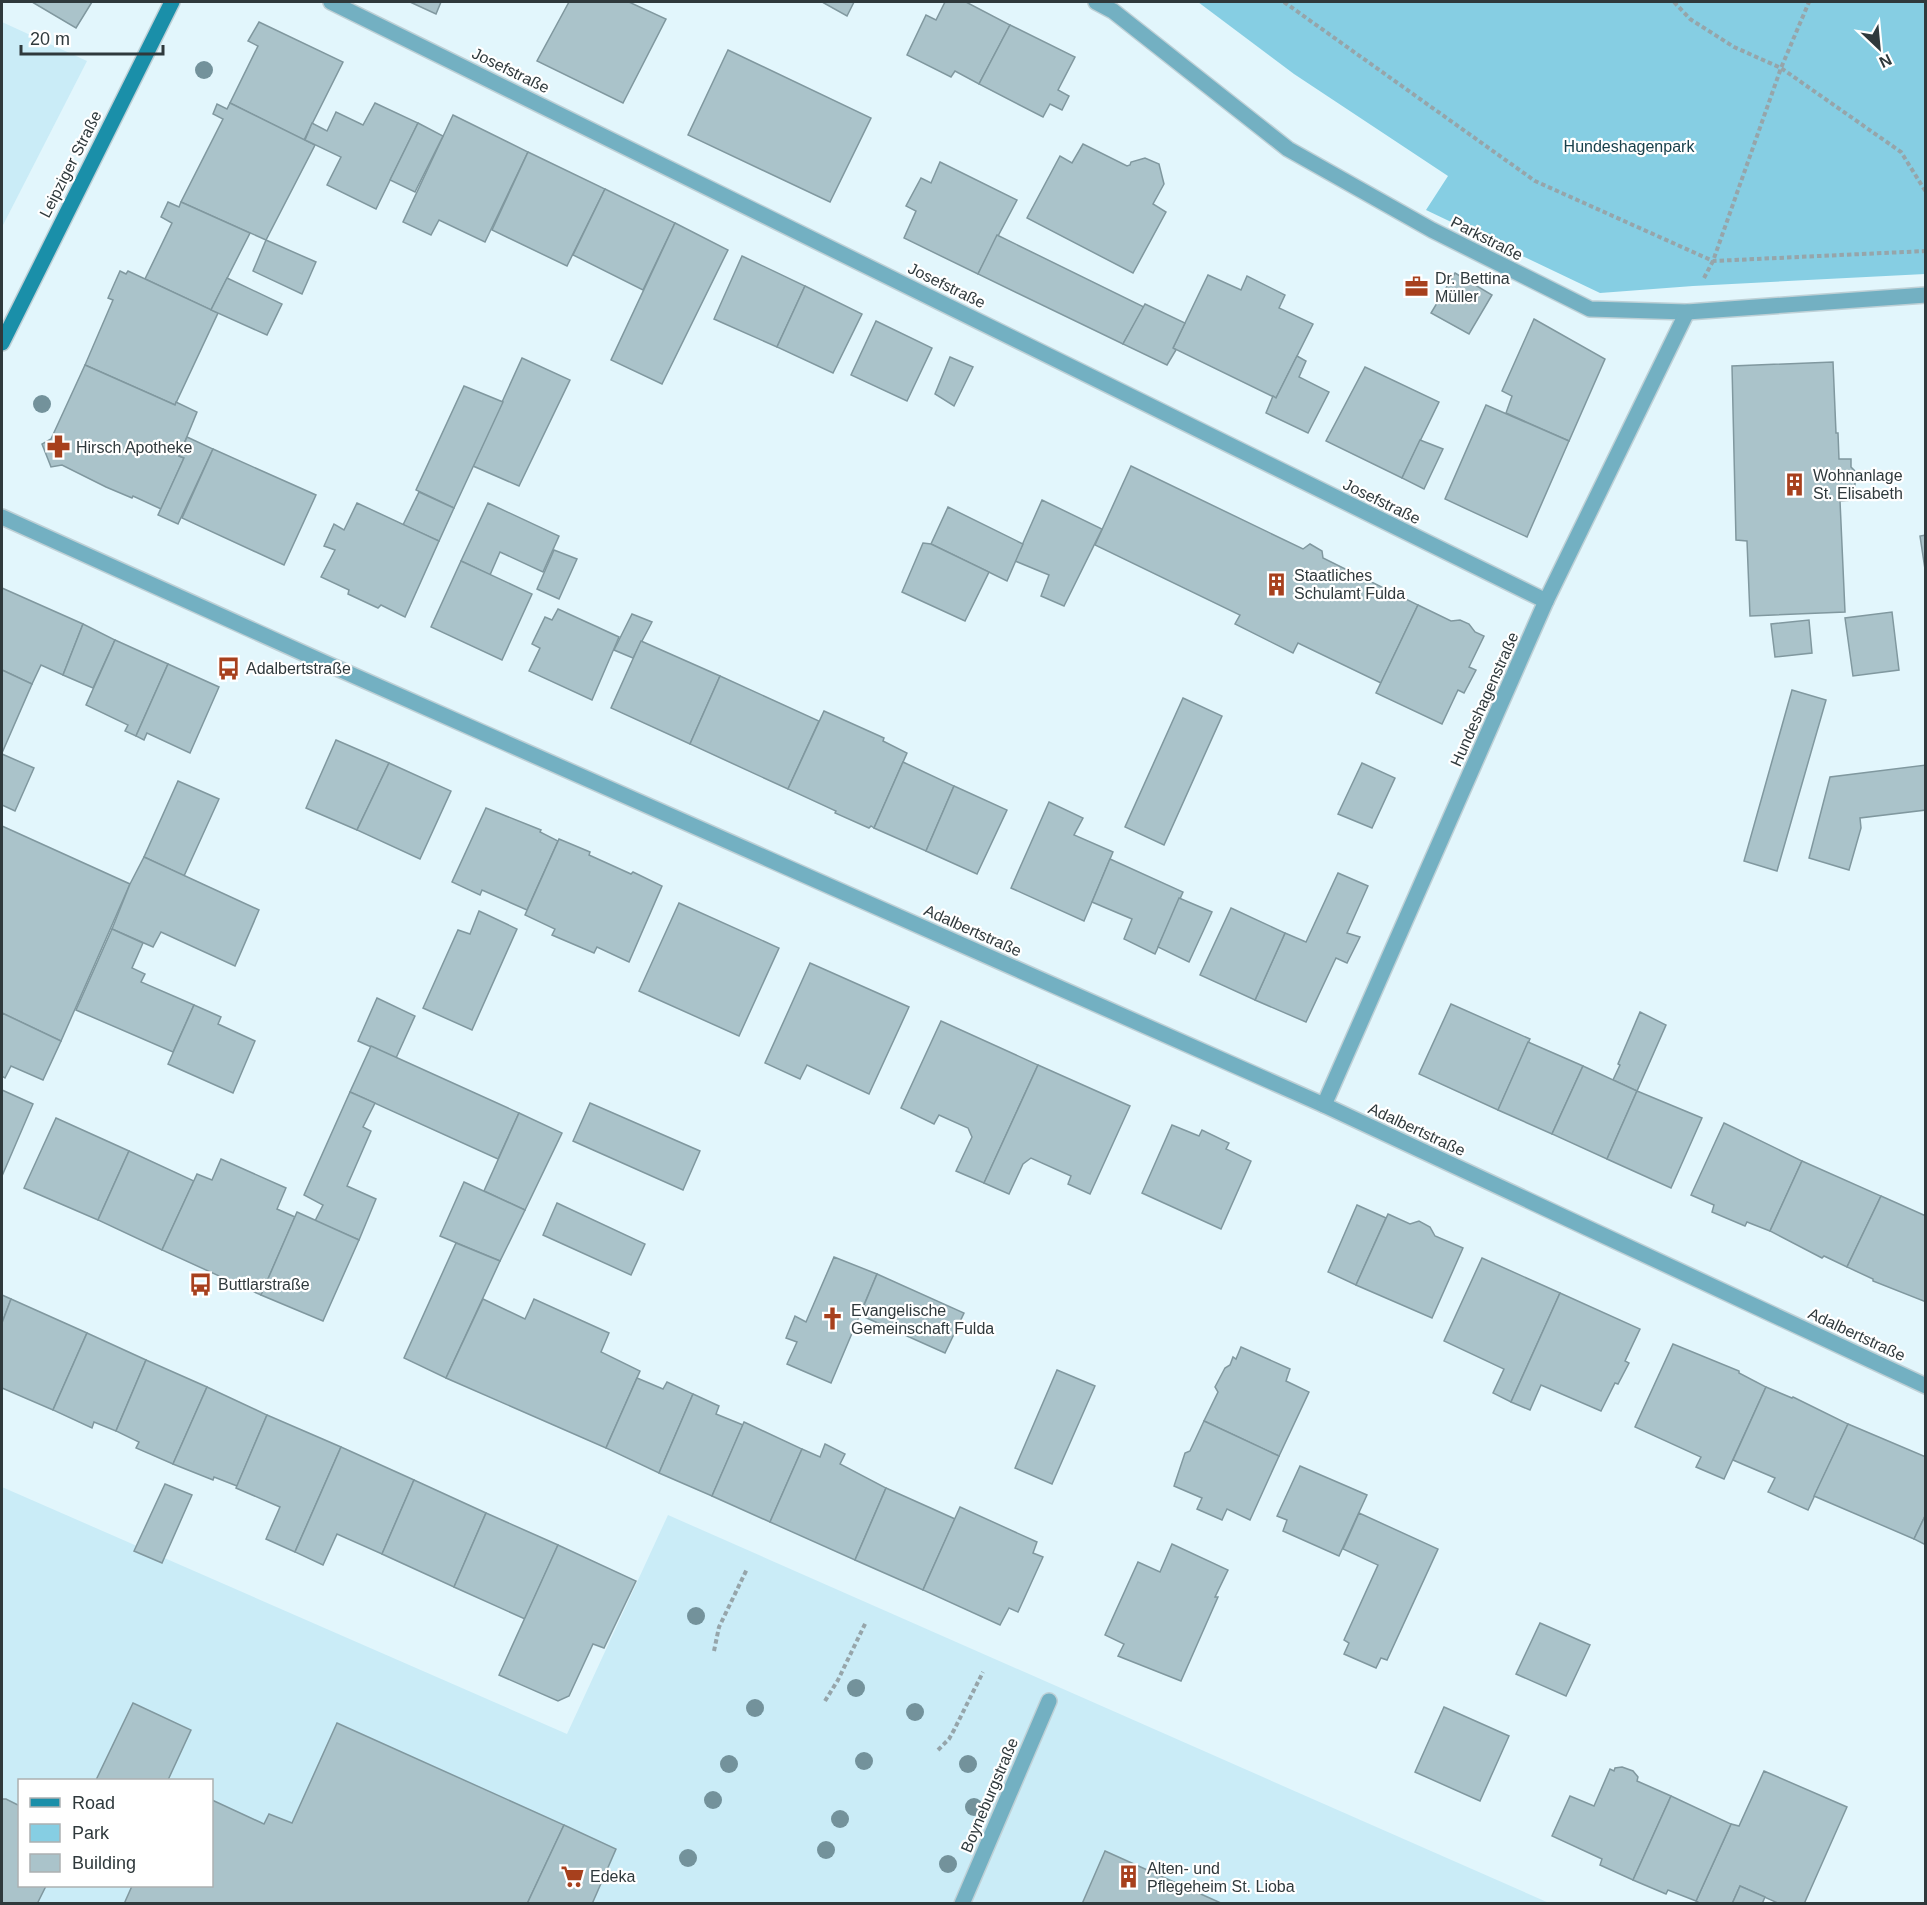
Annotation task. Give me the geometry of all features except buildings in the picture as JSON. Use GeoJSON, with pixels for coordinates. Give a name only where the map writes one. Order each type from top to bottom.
{"type":"FeatureCollection","features":[{"type":"Feature","properties":{"kind":"main road","name":"Leipziger Straße"},"geometry":{"type":"LineString","coordinates":[[2,344],[172,2]]}},
{"type":"Feature","properties":{"kind":"street","name":"Josefstraße"},"geometry":{"type":"LineString","coordinates":[[331,2],[1546,602]]}},
{"type":"Feature","properties":{"kind":"street","name":"Parkstraße"},"geometry":{"type":"LineString","coordinates":[[1096,2],[1113,11],[1288,149],[1432,230],[1590,309],[1687,312],[1926,295]]}},
{"type":"Feature","properties":{"kind":"street","name":"Hundeshagenstraße"},"geometry":{"type":"LineString","coordinates":[[1324,1105],[1546,602],[1687,312]]}},
{"type":"Feature","properties":{"kind":"street","name":"Adalbertstraße"},"geometry":{"type":"LineString","coordinates":[[2,516],[245,628],[1324,1105],[1926,1386]]}},
{"type":"Feature","properties":{"kind":"street","name":"Boyneburgstraße"},"geometry":{"type":"LineString","coordinates":[[962,1904],[1049,1701]]}},
{"type":"Feature","properties":{"kind":"path"},"geometry":{"type":"LineString","coordinates":[[1284,2],[1534,181],[1713,261],[1926,251]]}},
{"type":"Feature","properties":{"kind":"path"},"geometry":{"type":"LineString","coordinates":[[1674,2],[1690,20],[1734,47],[1781,68],[1901,152],[1926,192]]}},
{"type":"Feature","properties":{"kind":"path"},"geometry":{"type":"LineString","coordinates":[[1713,261],[1781,68],[1809,2]]}},
{"type":"Feature","properties":{"kind":"path"},"geometry":{"type":"LineString","coordinates":[[714,1651],[718,1627],[747,1569]]}},
{"type":"Feature","properties":{"kind":"path"},"geometry":{"type":"LineString","coordinates":[[825,1701],[847,1663],[866,1622]]}},
{"type":"Feature","properties":{"kind":"path"},"geometry":{"type":"LineString","coordinates":[[938,1750],[949,1739],[983,1672]]}},
{"type":"Feature","properties":{"kind":"shaded area"},"geometry":{"type":"Polygon","coordinates":[[[2,22],[87,61],[2,227],[2,22]]]}},
{"type":"Feature","properties":{"kind":"shaded area"},"geometry":{"type":"Polygon","coordinates":[[[2,1487],[567,1734],[668,1515],[1549,1903],[2,1903],[2,1487]]]}},
{"type":"Feature","properties":{"kind":"green space","name":"Hundeshagenpark"},"geometry":{"type":"Polygon","coordinates":[[[1198,2],[1925,2],[1925,274],[1600,293],[1426,210],[1448,176],[1294,74],[1198,2]]]}},
{"type":"Feature","properties":{"kind":"place","name":"Dr. Bettina Müller"},"geometry":{"type":"Point","coordinates":[1417,287]}},
{"type":"Feature","properties":{"kind":"place","name":"Hirsch Apotheke"},"geometry":{"type":"Point","coordinates":[58,447]}},
{"type":"Feature","properties":{"kind":"place","name":"Wohnanlage St. Elisabeth"},"geometry":{"type":"Point","coordinates":[1795,484]}},
{"type":"Feature","properties":{"kind":"place","name":"Staatliches Schulamt Fulda"},"geometry":{"type":"Point","coordinates":[1276,584]}},
{"type":"Feature","properties":{"kind":"place","name":"Adalbertstraße"},"geometry":{"type":"Point","coordinates":[228,668]}},
{"type":"Feature","properties":{"kind":"place","name":"Buttlarstraße"},"geometry":{"type":"Point","coordinates":[200,1284]}},
{"type":"Feature","properties":{"kind":"place","name":"Evangelische Gemeinschaft Fulda"},"geometry":{"type":"Point","coordinates":[833,1319]}},
{"type":"Feature","properties":{"kind":"place","name":"Edeka"},"geometry":{"type":"Point","coordinates":[572,1876]}},
{"type":"Feature","properties":{"kind":"place","name":"Alten- und Pflegeheim St. Lioba"},"geometry":{"type":"Point","coordinates":[1129,1877]}}]}
